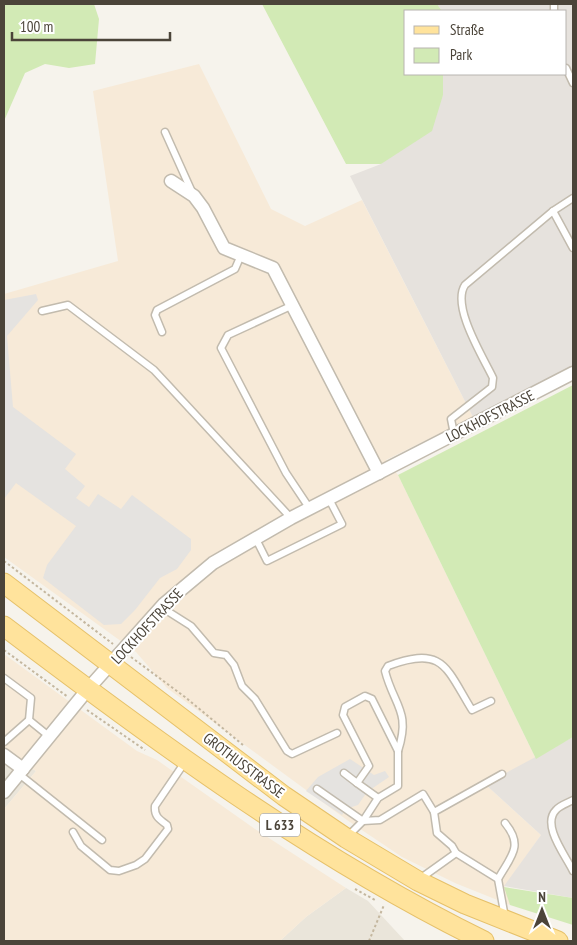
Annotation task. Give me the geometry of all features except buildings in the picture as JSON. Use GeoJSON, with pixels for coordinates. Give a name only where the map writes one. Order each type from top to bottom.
{"type":"FeatureCollection","features":[{"type":"Feature","properties":{"kind":"main road","name":"GROTHUSSTRASSE"},"geometry":{"type":"LineString","coordinates":[[4,583],[284,796],[346,838],[418,881],[514,926],[558,941]]}},
{"type":"Feature","properties":{"kind":"main road","name":"GROTHUSSTRASSE"},"geometry":{"type":"LineString","coordinates":[[4,626],[186,761],[335,861],[402,900],[484,941]]}},
{"type":"Feature","properties":{"kind":"street"},"geometry":{"type":"LineString","coordinates":[[172,181],[194,196],[203,208],[224,248],[272,268],[379,473]]}},
{"type":"Feature","properties":{"kind":"street","name":"LOCKHOFSTRASSE"},"geometry":{"type":"LineString","coordinates":[[4,792],[88,689],[161,607],[181,588],[213,563],[255,537],[291,518],[573,373]]}},
{"type":"Feature","properties":{"kind":"street"},"geometry":{"type":"LineString","coordinates":[[4,755],[21,772]]}},
{"type":"Feature","properties":{"kind":"lane"},"geometry":{"type":"LineString","coordinates":[[567,70],[573,83]]}},
{"type":"Feature","properties":{"kind":"lane"},"geometry":{"type":"LineString","coordinates":[[165,132],[194,196]]}},
{"type":"Feature","properties":{"kind":"lane"},"geometry":{"type":"LineString","coordinates":[[454,434],[451,419],[492,387],[493,378],[469,330],[460,299],[460,292],[464,285],[553,210],[573,198]]}},
{"type":"Feature","properties":{"kind":"lane"},"geometry":{"type":"LineString","coordinates":[[553,210],[573,248]]}},
{"type":"Feature","properties":{"kind":"lane"},"geometry":{"type":"LineString","coordinates":[[162,332],[155,315],[156,310],[235,268],[241,255]]}},
{"type":"Feature","properties":{"kind":"lane"},"geometry":{"type":"LineString","coordinates":[[293,305],[228,335],[221,348],[286,473],[310,509]]}},
{"type":"Feature","properties":{"kind":"lane"},"geometry":{"type":"LineString","coordinates":[[42,311],[68,306],[154,370],[291,518]]}},
{"type":"Feature","properties":{"kind":"lane"},"geometry":{"type":"LineString","coordinates":[[255,537],[267,561],[342,524],[329,499]]}},
{"type":"Feature","properties":{"kind":"lane"},"geometry":{"type":"LineString","coordinates":[[161,607],[191,626],[214,653],[226,654],[234,664],[242,686],[255,699],[287,751],[292,754],[300,752],[337,733]]}},
{"type":"Feature","properties":{"kind":"lane"},"geometry":{"type":"LineString","coordinates":[[346,838],[363,821],[378,798],[398,786],[398,751],[404,722],[400,705],[384,671],[388,666],[428,658],[439,660],[446,667],[472,710],[491,701]]}},
{"type":"Feature","properties":{"kind":"lane"},"geometry":{"type":"LineString","coordinates":[[4,678],[31,698],[29,720],[4,742]]}},
{"type":"Feature","properties":{"kind":"lane"},"geometry":{"type":"LineString","coordinates":[[357,783],[369,766],[343,715],[345,706],[365,696],[372,699],[398,751]]}},
{"type":"Feature","properties":{"kind":"lane"},"geometry":{"type":"LineString","coordinates":[[29,720],[50,737]]}},
{"type":"Feature","properties":{"kind":"lane"},"geometry":{"type":"LineString","coordinates":[[73,832],[81,846],[110,870],[136,866],[145,859],[168,829],[167,825],[157,818],[154,813],[155,806],[186,761]]}},
{"type":"Feature","properties":{"kind":"lane"},"geometry":{"type":"LineString","coordinates":[[21,772],[102,840]]}},
{"type":"Feature","properties":{"kind":"lane"},"geometry":{"type":"LineString","coordinates":[[344,773],[378,798]]}},
{"type":"Feature","properties":{"kind":"lane"},"geometry":{"type":"LineString","coordinates":[[434,812],[502,774]]}},
{"type":"Feature","properties":{"kind":"lane"},"geometry":{"type":"LineString","coordinates":[[317,789],[363,821],[380,820],[423,794],[434,812],[437,833],[452,846],[456,853],[498,879]]}},
{"type":"Feature","properties":{"kind":"lane"},"geometry":{"type":"LineString","coordinates":[[573,800],[556,809],[551,818],[551,828],[573,871]]}},
{"type":"Feature","properties":{"kind":"lane"},"geometry":{"type":"LineString","coordinates":[[505,823],[514,834],[516,846],[498,879],[504,912],[514,926]]}},
{"type":"Feature","properties":{"kind":"lane"},"geometry":{"type":"LineString","coordinates":[[418,881],[456,853]]}},
{"type":"Feature","properties":{"kind":"path"},"geometry":{"type":"LineString","coordinates":[[4,561],[111,642]]}},
{"type":"Feature","properties":{"kind":"path"},"geometry":{"type":"LineString","coordinates":[[4,650],[68,697]]}},
{"type":"Feature","properties":{"kind":"path"},"geometry":{"type":"LineString","coordinates":[[369,941],[384,905]]}},
{"type":"Feature","properties":{"kind":"shaded area"},"geometry":{"type":"Polygon","coordinates":[[[437,4],[573,4],[573,367],[473,417],[350,176],[381,164],[443,95],[443,75],[567,75],[567,10],[441,10],[437,4]]]}},
{"type":"Feature","properties":{"kind":"shaded area"},"geometry":{"type":"Polygon","coordinates":[[[199,64],[271,209],[305,226],[362,200],[473,417],[386,460],[398,475],[536,759],[485,784],[541,835],[505,886],[510,905],[455,883],[402,857],[347,820],[167,688],[136,652],[4,557],[4,294],[118,261],[93,91],[199,64]]]}},
{"type":"Feature","properties":{"kind":"shaded area"},"geometry":{"type":"Polygon","coordinates":[[[36,294],[38,300],[7,336],[13,407],[76,454],[65,469],[85,486],[76,498],[89,507],[98,494],[121,509],[132,495],[191,539],[191,550],[177,569],[160,578],[135,610],[121,624],[104,625],[43,578],[47,565],[76,526],[16,483],[4,499],[4,300],[36,294]]]}},
{"type":"Feature","properties":{"kind":"shaded area"},"geometry":{"type":"Polygon","coordinates":[[[4,654],[137,751],[157,760],[255,829],[346,888],[306,917],[280,941],[4,941],[4,809],[36,771],[4,753],[4,654]]]}},
{"type":"Feature","properties":{"kind":"shaded area"},"geometry":{"type":"Polygon","coordinates":[[[573,737],[573,898],[504,886],[541,835],[485,784],[573,737]]]}},
{"type":"Feature","properties":{"kind":"shaded area"},"geometry":{"type":"Polygon","coordinates":[[[4,753],[36,771],[4,809],[4,753]]]}},
{"type":"Feature","properties":{"kind":"shaded area"},"geometry":{"type":"Polygon","coordinates":[[[350,759],[374,775],[385,771],[389,777],[367,792],[358,805],[346,809],[342,815],[306,791],[318,777],[350,759]]]}},
{"type":"Feature","properties":{"kind":"shaded area"},"geometry":{"type":"Polygon","coordinates":[[[346,888],[368,901],[405,941],[280,941],[306,917],[346,888]]]}},
{"type":"Feature","properties":{"kind":"green space"},"geometry":{"type":"Polygon","coordinates":[[[4,4],[94,4],[99,19],[95,64],[69,68],[45,64],[25,73],[4,121],[4,4]]]}},
{"type":"Feature","properties":{"kind":"green space"},"geometry":{"type":"Polygon","coordinates":[[[262,4],[437,4],[441,10],[404,10],[404,75],[443,75],[443,95],[432,131],[381,164],[346,164],[262,4]]]}},
{"type":"Feature","properties":{"kind":"green space"},"geometry":{"type":"Polygon","coordinates":[[[573,385],[573,737],[536,759],[398,475],[573,385]]]}},
{"type":"Feature","properties":{"kind":"green space"},"geometry":{"type":"Polygon","coordinates":[[[504,887],[573,898],[573,925],[510,905],[504,887]]]}}]}
